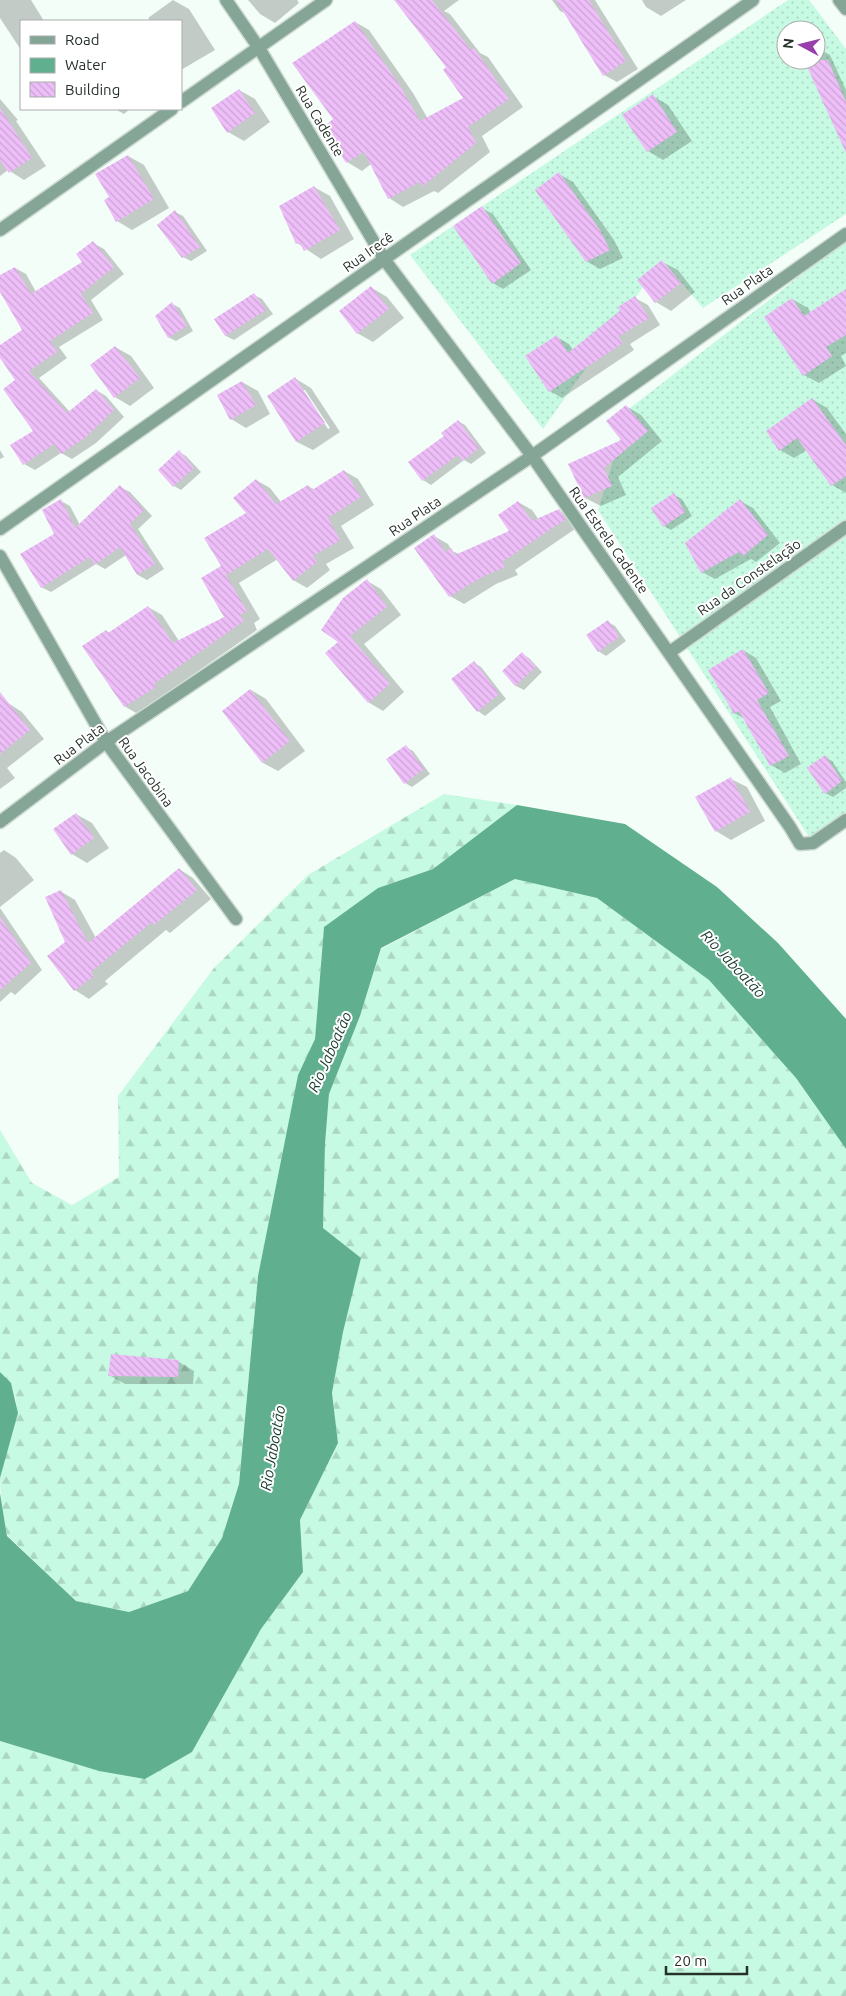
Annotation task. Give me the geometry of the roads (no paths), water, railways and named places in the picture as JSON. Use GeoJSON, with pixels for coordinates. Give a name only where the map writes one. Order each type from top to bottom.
{"type":"FeatureCollection","features":[{"type":"Feature","properties":{"kind":"street","name":"Rua Cadente"},"geometry":{"type":"LineString","coordinates":[[226,0],[259,48],[384,259]]}},
{"type":"Feature","properties":{"kind":"street"},"geometry":{"type":"LineString","coordinates":[[182,101],[326,0]]}},
{"type":"Feature","properties":{"kind":"street","name":"Rua Irecê"},"geometry":{"type":"LineString","coordinates":[[0,529],[754,0]]}},
{"type":"Feature","properties":{"kind":"street"},"geometry":{"type":"LineString","coordinates":[[839,0],[846,9]]}},
{"type":"Feature","properties":{"kind":"street"},"geometry":{"type":"LineString","coordinates":[[0,230],[171,110]]}},
{"type":"Feature","properties":{"kind":"street","name":"Rua Plata"},"geometry":{"type":"LineString","coordinates":[[0,822],[106,742],[532,456],[846,234]]}},
{"type":"Feature","properties":{"kind":"street","name":"Rua Estrela Cadente"},"geometry":{"type":"LineString","coordinates":[[384,259],[532,456],[670,652],[790,826],[800,844],[813,843],[846,820]]}},
{"type":"Feature","properties":{"kind":"street","name":"Rua da Constelação"},"geometry":{"type":"LineString","coordinates":[[670,652],[846,527]]}},
{"type":"Feature","properties":{"kind":"street","name":"Rua Jacobina"},"geometry":{"type":"LineString","coordinates":[[0,556],[106,742],[236,919]]}},
{"type":"Feature","properties":{"kind":"water","name":"Rio Jaboatão"},"geometry":{"type":"Polygon","coordinates":[[[517,805],[625,824],[717,887],[778,943],[846,1019],[846,1149],[796,1078],[709,980],[597,898],[515,879],[381,948],[360,1016],[329,1094],[325,1144],[323,1228],[361,1258],[343,1332],[332,1393],[338,1443],[300,1520],[303,1572],[261,1629],[192,1752],[145,1779],[99,1771],[0,1741],[0,1493],[7,1536],[76,1601],[129,1612],[188,1591],[222,1538],[239,1484],[258,1276],[298,1075],[315,1039],[324,927],[378,888],[433,869],[517,805]]]}},
{"type":"Feature","properties":{"kind":"water"},"geometry":{"type":"Polygon","coordinates":[[[0,1372],[11,1383],[18,1413],[0,1478],[0,1372]]]}}]}
